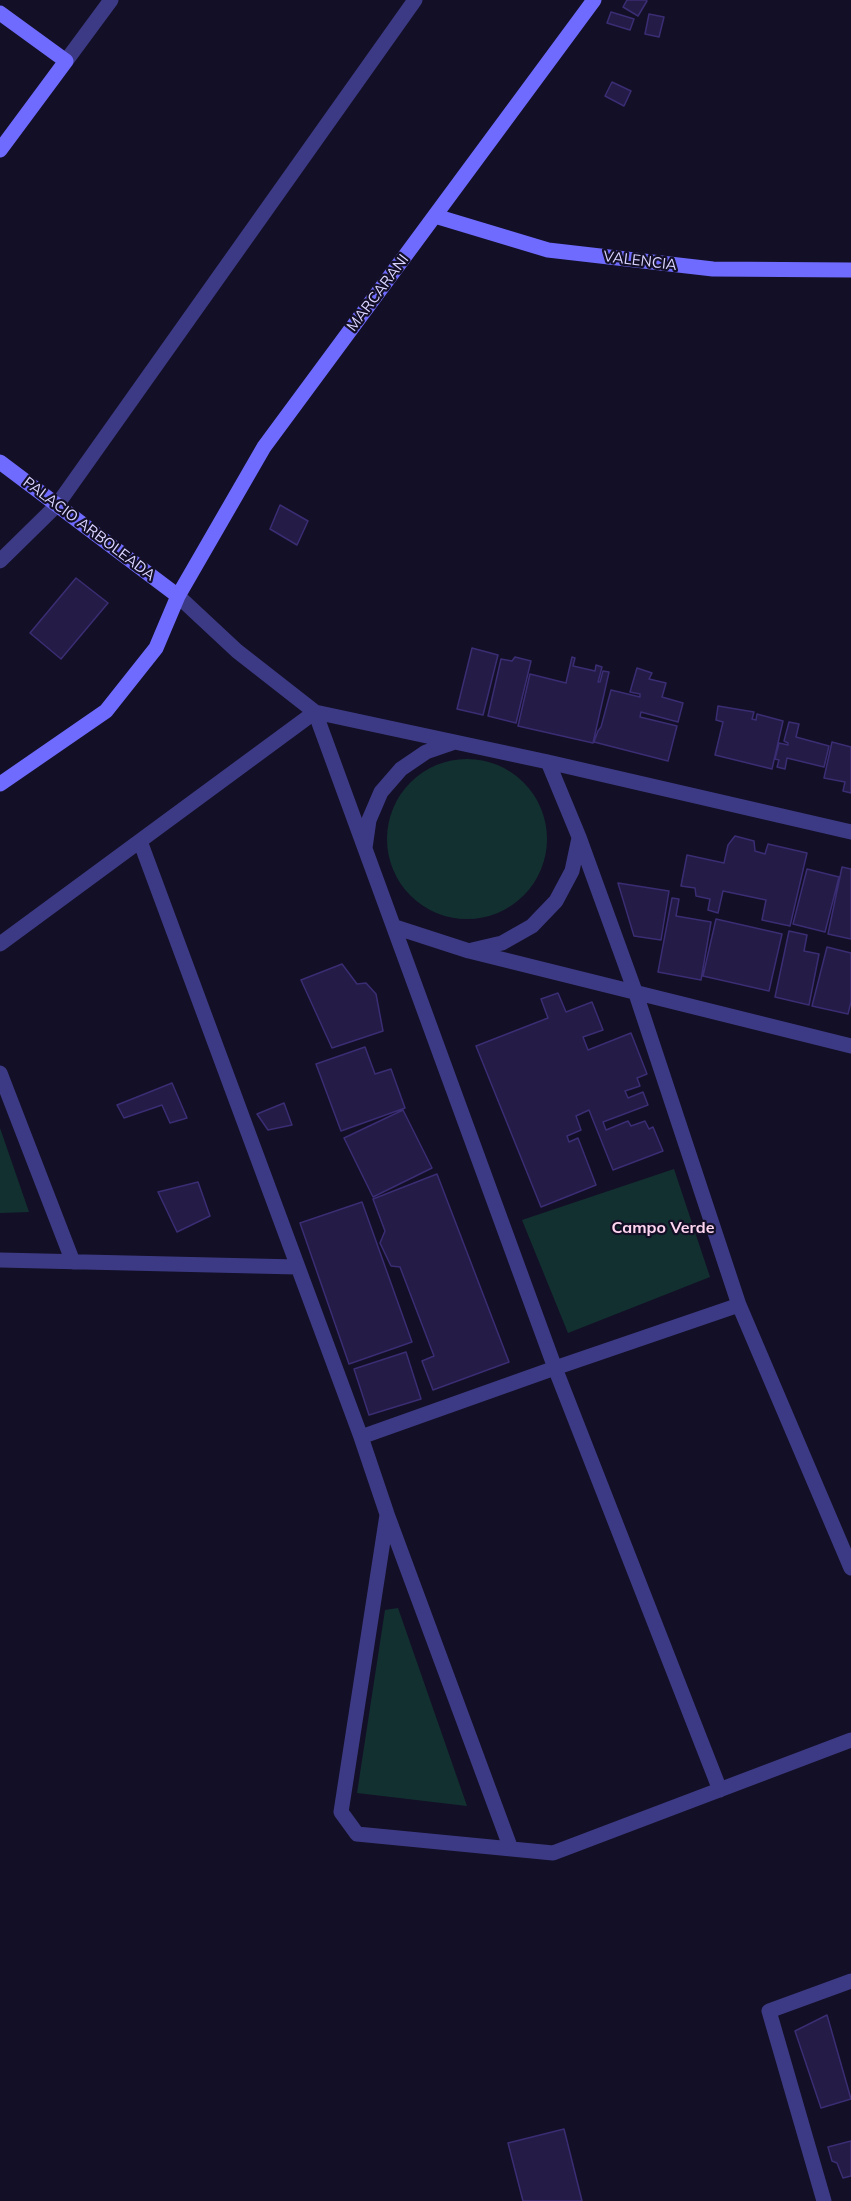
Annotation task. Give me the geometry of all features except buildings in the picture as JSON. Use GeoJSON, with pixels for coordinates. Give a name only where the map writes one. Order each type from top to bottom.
{"type":"FeatureCollection","features":[{"type":"Feature","properties":{"kind":"main road","name":"MARCARANI"},"geometry":{"type":"LineString","coordinates":[[0,784],[106,711],[156,648],[178,596],[264,447],[594,0]]}},
{"type":"Feature","properties":{"kind":"main road"},"geometry":{"type":"LineString","coordinates":[[0,13],[66,61],[0,150]]}},
{"type":"Feature","properties":{"kind":"main road","name":"VALENCIA"},"geometry":{"type":"LineString","coordinates":[[435,216],[548,250],[713,269],[851,270]]}},
{"type":"Feature","properties":{"kind":"main road","name":"PALACIO ARBOLEADA"},"geometry":{"type":"LineString","coordinates":[[0,462],[178,596]]}},
{"type":"Feature","properties":{"kind":"street"},"geometry":{"type":"LineString","coordinates":[[66,61],[111,0]]}},
{"type":"Feature","properties":{"kind":"street"},"geometry":{"type":"LineString","coordinates":[[0,561],[57,505],[415,0]]}},
{"type":"Feature","properties":{"kind":"street"},"geometry":{"type":"LineString","coordinates":[[178,596],[237,651],[315,712],[548,762],[851,832]]}},
{"type":"Feature","properties":{"kind":"street"},"geometry":{"type":"LineString","coordinates":[[0,944],[315,712]]}},
{"type":"Feature","properties":{"kind":"street"},"geometry":{"type":"LineString","coordinates":[[315,712],[555,1368],[720,1790]]}},
{"type":"Feature","properties":{"kind":"street"},"geometry":{"type":"LineString","coordinates":[[365,850],[369,820],[381,792],[401,769],[418,757],[455,742]]}},
{"type":"Feature","properties":{"kind":"street"},"geometry":{"type":"LineString","coordinates":[[548,762],[579,837],[636,994],[739,1305],[851,1568]]}},
{"type":"Feature","properties":{"kind":"street"},"geometry":{"type":"LineString","coordinates":[[469,951],[502,942],[532,926],[556,901],[572,871],[579,837]]}},
{"type":"Feature","properties":{"kind":"street"},"geometry":{"type":"LineString","coordinates":[[140,841],[512,1849]]}},
{"type":"Feature","properties":{"kind":"street"},"geometry":{"type":"LineString","coordinates":[[395,927],[469,951],[851,1046]]}},
{"type":"Feature","properties":{"kind":"street"},"geometry":{"type":"LineString","coordinates":[[0,1073],[73,1262]]}},
{"type":"Feature","properties":{"kind":"street"},"geometry":{"type":"LineString","coordinates":[[0,1260],[297,1267]]}},
{"type":"Feature","properties":{"kind":"street"},"geometry":{"type":"LineString","coordinates":[[361,1437],[739,1305]]}},
{"type":"Feature","properties":{"kind":"street"},"geometry":{"type":"LineString","coordinates":[[387,1514],[341,1812],[357,1834],[553,1853],[851,1740]]}},
{"type":"Feature","properties":{"kind":"street"},"geometry":{"type":"LineString","coordinates":[[824,2201],[769,2011],[851,1981]]}},
{"type":"Feature","properties":{"kind":"green space"},"geometry":{"type":"Polygon","coordinates":[[[467,759],[498,765],[523,783],[541,808],[547,839],[541,870],[523,895],[498,913],[467,919],[436,913],[411,895],[393,870],[387,839],[393,808],[411,783],[436,765],[467,759]]]}},
{"type":"Feature","properties":{"kind":"green space"},"geometry":{"type":"Polygon","coordinates":[[[0,1128],[29,1212],[0,1213],[0,1128]]]}},
{"type":"Feature","properties":{"kind":"green space"},"geometry":{"type":"Polygon","coordinates":[[[674,1169],[710,1277],[568,1333],[522,1220],[674,1169]]]}},
{"type":"Feature","properties":{"kind":"green space"},"geometry":{"type":"Polygon","coordinates":[[[398,1608],[467,1806],[357,1793],[385,1610],[398,1608]]]}},
{"type":"Feature","properties":{"kind":"district","name":"Campo Verde"},"geometry":{"type":"Point","coordinates":[663,1228]}}]}
